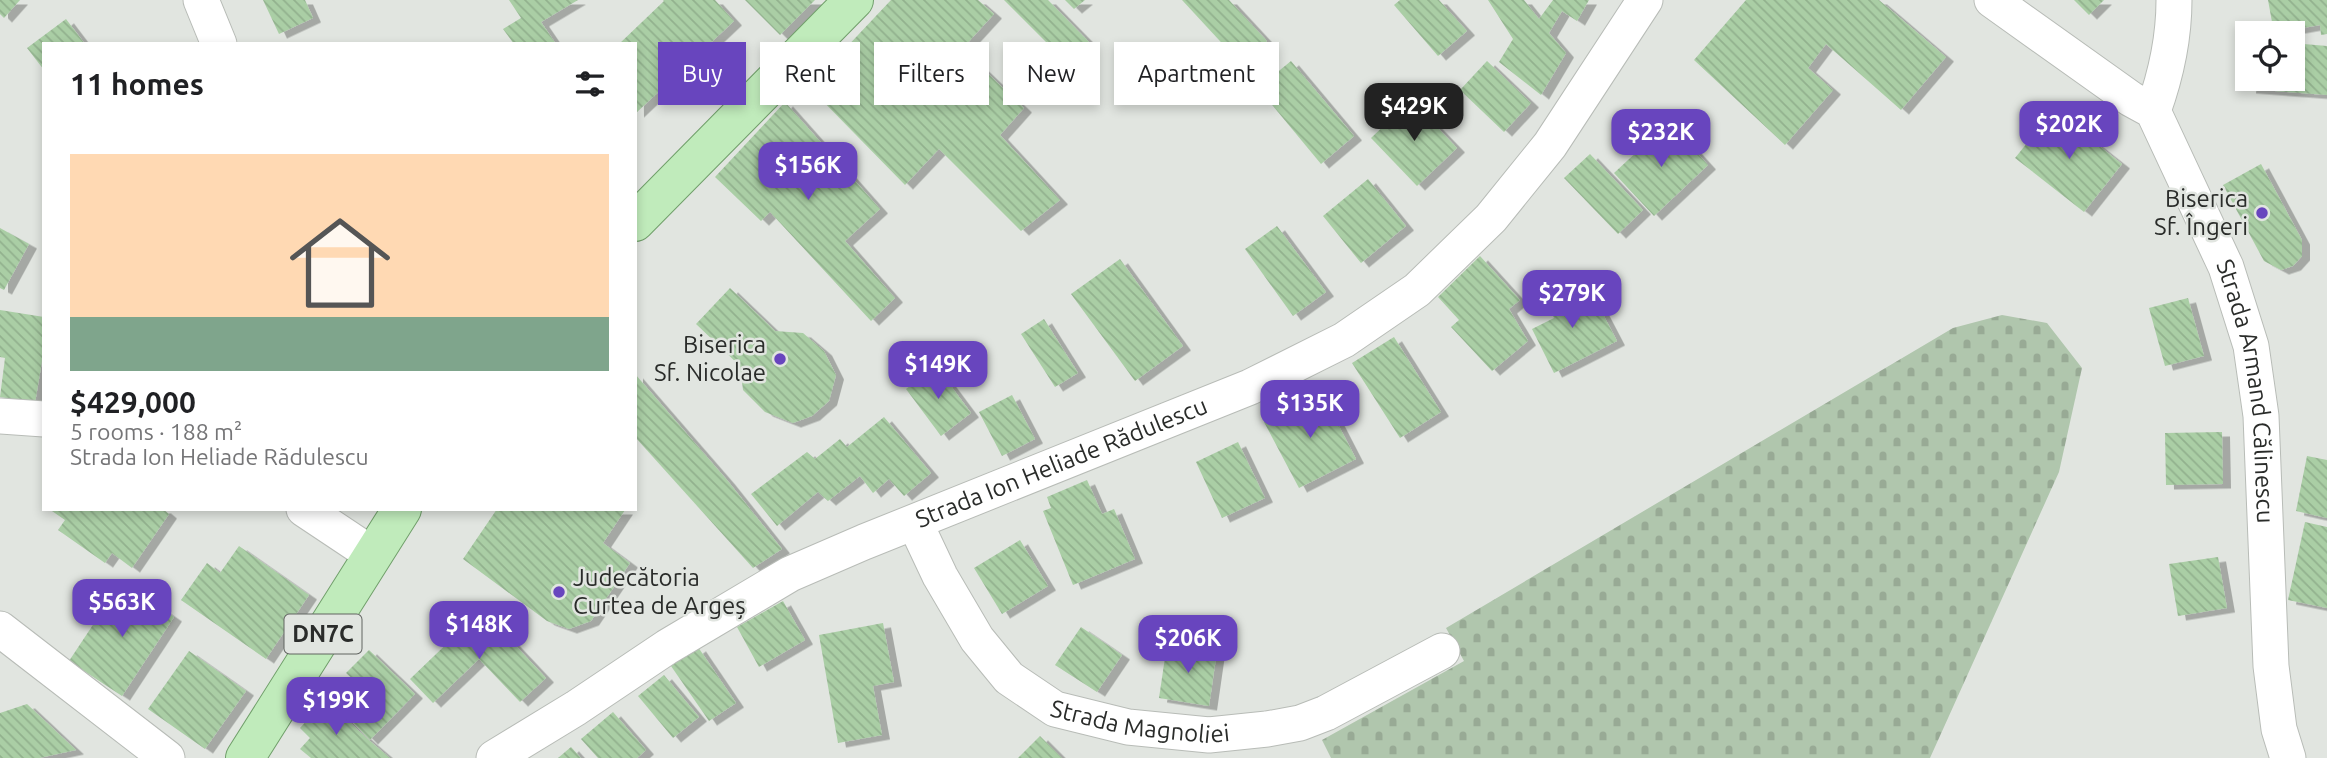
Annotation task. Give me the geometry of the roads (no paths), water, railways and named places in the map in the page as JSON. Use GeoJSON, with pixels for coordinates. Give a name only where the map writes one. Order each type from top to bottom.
{"type":"FeatureCollection","features":[{"type":"Feature","properties":{"kind":"main road"},"geometry":{"type":"LineString","coordinates":[[637,220],[854,0]]}},
{"type":"Feature","properties":{"kind":"main road","name":"DN7C"},"geometry":{"type":"LineString","coordinates":[[245,758],[401,511]]}},
{"type":"Feature","properties":{"kind":"street"},"geometry":{"type":"LineString","coordinates":[[201,0],[218,42]]}},
{"type":"Feature","properties":{"kind":"street","name":"Strada Ion Heliade Rădulescu"},"geometry":{"type":"LineString","coordinates":[[494,758],[678,641],[780,580],[864,542],[1250,387],[1344,340],[1417,290],[1491,218],[1550,145],[1645,0]]}},
{"type":"Feature","properties":{"kind":"street"},"geometry":{"type":"LineString","coordinates":[[1992,0],[2153,111],[2167,63],[2174,0]]}},
{"type":"Feature","properties":{"kind":"street","name":"Strada Armand Călinescu"},"geometry":{"type":"LineString","coordinates":[[2153,111],[2226,267],[2251,346],[2262,416],[2271,666],[2280,729],[2288,758]]}},
{"type":"Feature","properties":{"kind":"street"},"geometry":{"type":"LineString","coordinates":[[0,416],[42,419]]}},
{"type":"Feature","properties":{"kind":"street"},"geometry":{"type":"LineString","coordinates":[[307,511],[373,555]]}},
{"type":"Feature","properties":{"kind":"street","name":"Strada Magnoliei"},"geometry":{"type":"LineString","coordinates":[[915,523],[940,576],[977,639],[1009,678],[1055,709],[1128,727],[1209,736],[1300,723],[1326,713],[1442,651]]}},
{"type":"Feature","properties":{"kind":"street"},"geometry":{"type":"LineString","coordinates":[[0,629],[167,758]]}},
{"type":"Feature","properties":{"kind":"place","name":"Biserica Sf. Îngeri"},"geometry":{"type":"Point","coordinates":[2262,213]}},
{"type":"Feature","properties":{"kind":"place","name":"Biserica Sf. Nicolae"},"geometry":{"type":"Point","coordinates":[780,359]}},
{"type":"Feature","properties":{"kind":"place","name":"Judecătoria Curtea de Argeș"},"geometry":{"type":"Point","coordinates":[559,592]}}]}
